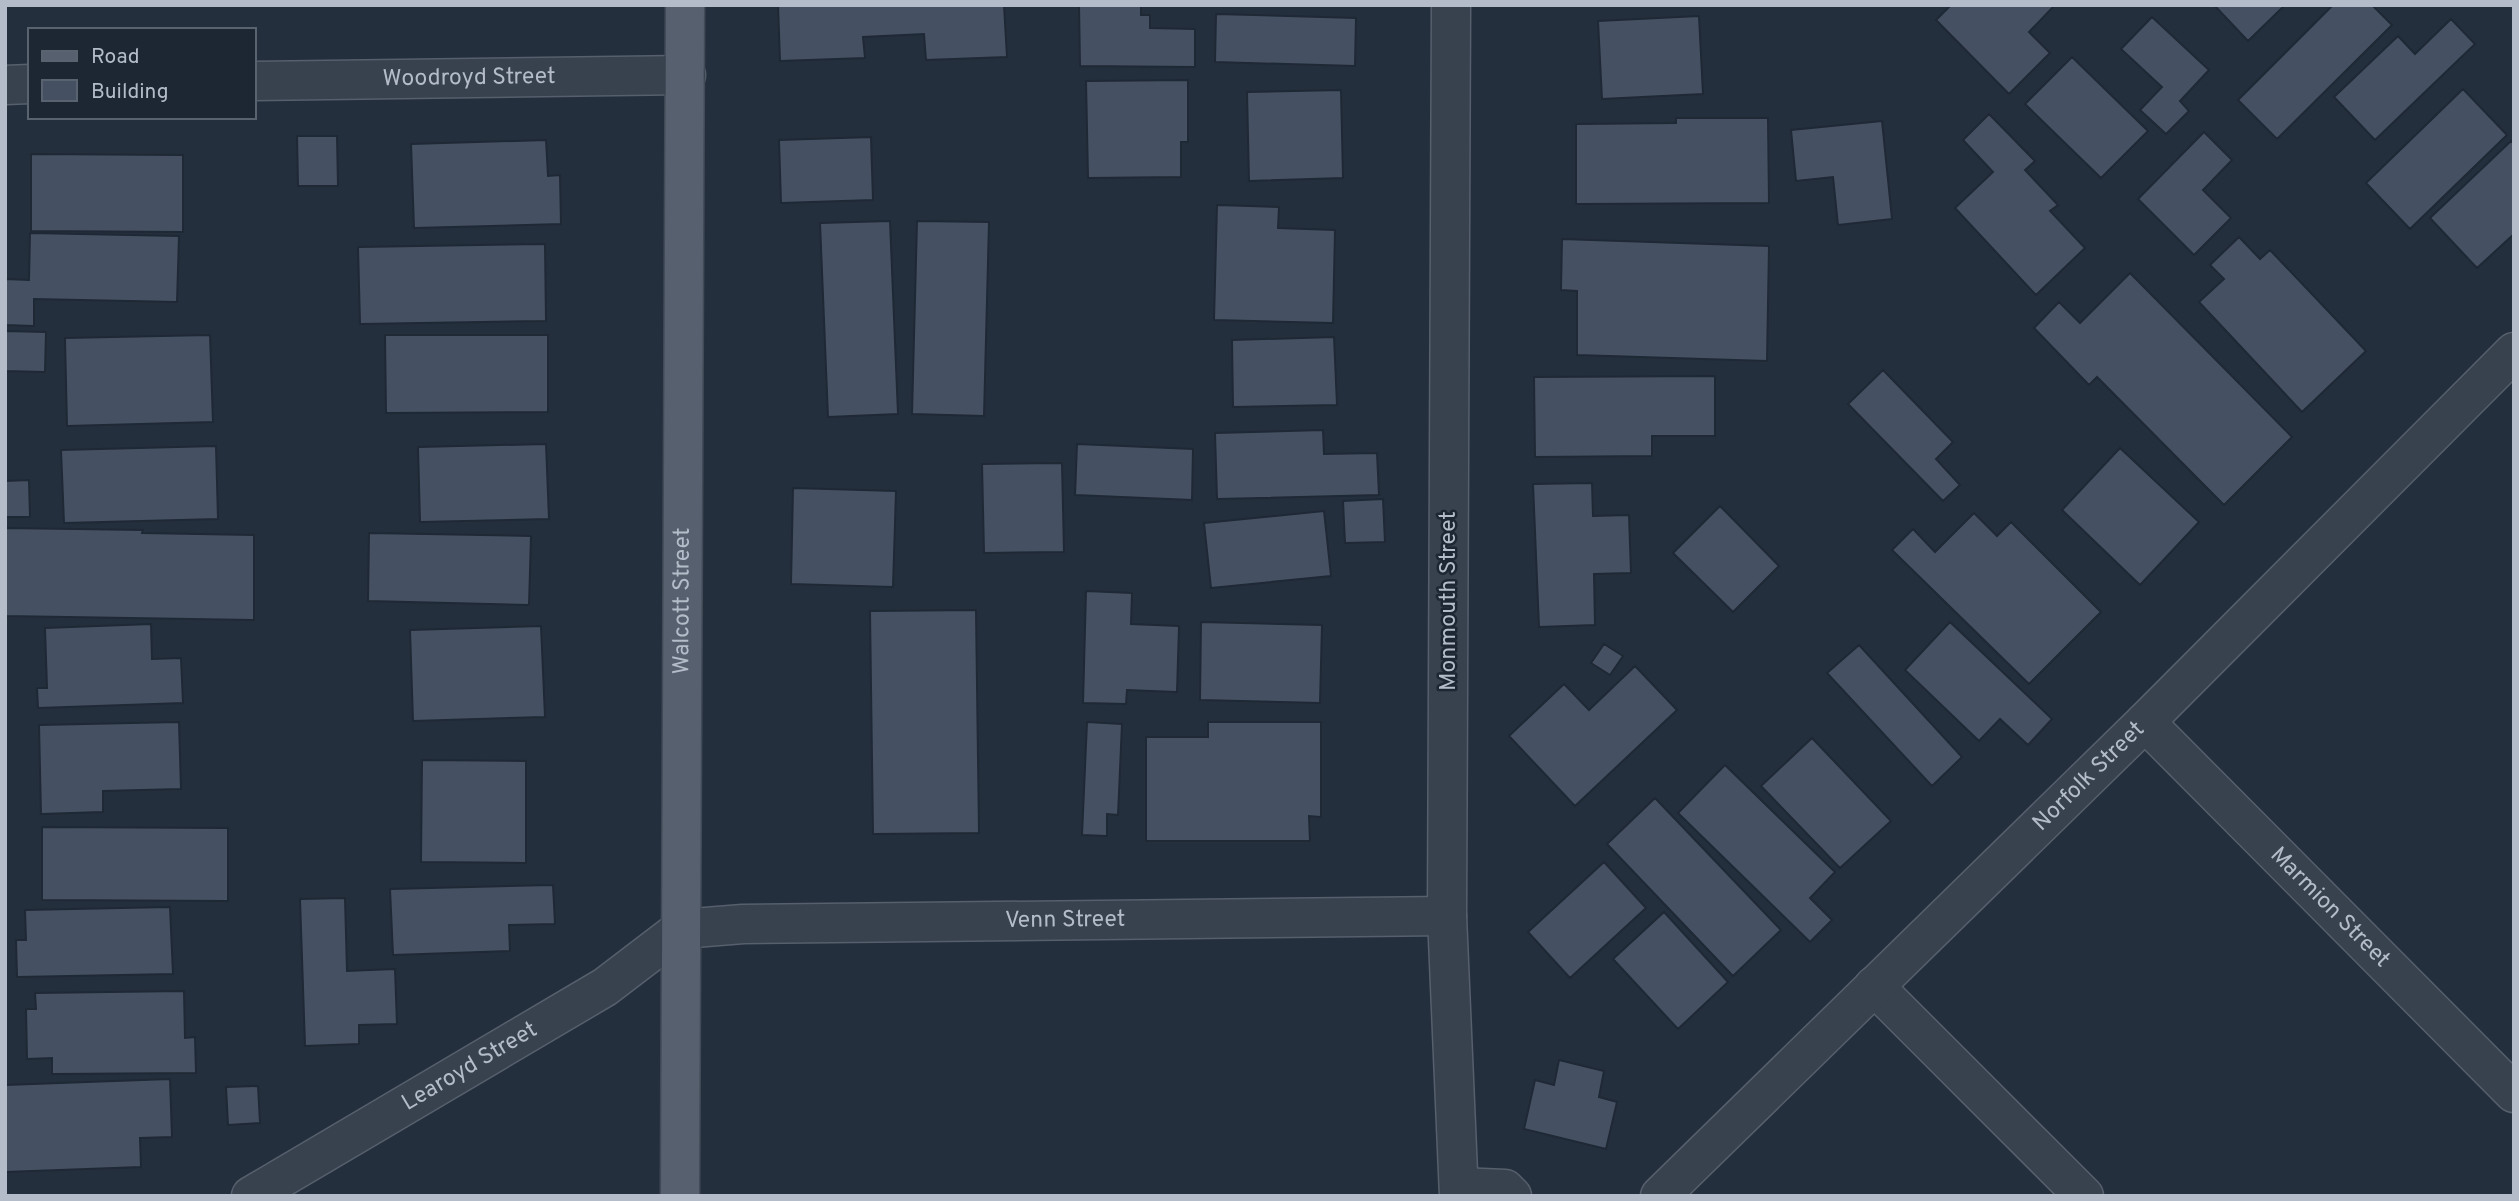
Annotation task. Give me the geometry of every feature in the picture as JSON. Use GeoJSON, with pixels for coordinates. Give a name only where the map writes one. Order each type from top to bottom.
{"type":"FeatureCollection","features":[{"type":"Feature","properties":{"kind":"main road","name":"Walcott Street"},"geometry":{"type":"LineString","coordinates":[[680,1196],[685,5]]}},
{"type":"Feature","properties":{"kind":"street","name":"Monmouth Street"},"geometry":{"type":"LineString","coordinates":[[1451,5],[1447,916],[1459,1191]]}},
{"type":"Feature","properties":{"kind":"street","name":"Woodroyd Street"},"geometry":{"type":"LineString","coordinates":[[256,81],[685,75]]}},
{"type":"Feature","properties":{"kind":"street"},"geometry":{"type":"LineString","coordinates":[[5,85],[28,85]]}},
{"type":"Feature","properties":{"kind":"street","name":"Norfolk Street"},"geometry":{"type":"LineString","coordinates":[[1660,1196],[2145,722],[2514,352]]}},
{"type":"Feature","properties":{"kind":"street","name":"Marmion Street"},"geometry":{"type":"LineString","coordinates":[[2145,722],[2514,1093]]}},
{"type":"Feature","properties":{"kind":"street","name":"Venn Street"},"geometry":{"type":"LineString","coordinates":[[681,929],[743,925],[1447,916]]}},
{"type":"Feature","properties":{"kind":"street","name":"Learoyd Street"},"geometry":{"type":"LineString","coordinates":[[251,1196],[605,987],[681,929]]}},
{"type":"Feature","properties":{"kind":"street"},"geometry":{"type":"LineString","coordinates":[[1874,986],[2084,1196]]}},
{"type":"Feature","properties":{"kind":"street"},"geometry":{"type":"LineString","coordinates":[[1459,1191],[1505,1189],[1512,1196]]}},
{"type":"Feature","properties":{"kind":"building"},"geometry":{"type":"Polygon","coordinates":[[[778,5],[1004,5],[1007,57],[926,60],[924,34],[863,37],[865,58],[780,61],[778,5]]]}},
{"type":"Feature","properties":{"kind":"building"},"geometry":{"type":"Polygon","coordinates":[[[1079,5],[1141,5],[1141,15],[1150,15],[1150,28],[1195,29],[1195,67],[1080,66],[1079,5]]]}},
{"type":"Feature","properties":{"kind":"building"},"geometry":{"type":"Polygon","coordinates":[[[1951,5],[2055,5],[2029,32],[2050,53],[2009,94],[1936,20],[1951,5]]]}},
{"type":"Feature","properties":{"kind":"building"},"geometry":{"type":"Polygon","coordinates":[[[2214,5],[2285,5],[2248,41],[2214,5]]]}},
{"type":"Feature","properties":{"kind":"building"},"geometry":{"type":"Polygon","coordinates":[[[2333,5],[2372,5],[2392,25],[2277,139],[2238,100],[2333,5]]]}},
{"type":"Feature","properties":{"kind":"building"},"geometry":{"type":"Polygon","coordinates":[[[1216,14],[1356,18],[1355,66],[1215,62],[1216,14]]]}},
{"type":"Feature","properties":{"kind":"building"},"geometry":{"type":"Polygon","coordinates":[[[1699,16],[1703,94],[1602,99],[1598,21],[1699,16]]]}},
{"type":"Feature","properties":{"kind":"building"},"geometry":{"type":"Polygon","coordinates":[[[2152,17],[2209,70],[2180,101],[2189,111],[2166,134],[2140,110],[2162,87],[2121,49],[2152,17]]]}},
{"type":"Feature","properties":{"kind":"building"},"geometry":{"type":"Polygon","coordinates":[[[2451,19],[2475,44],[2375,140],[2334,97],[2398,36],[2415,54],[2451,19]]]}},
{"type":"Feature","properties":{"kind":"building"},"geometry":{"type":"Polygon","coordinates":[[[2072,57],[2148,131],[2101,178],[2025,104],[2072,57]]]}},
{"type":"Feature","properties":{"kind":"building"},"geometry":{"type":"Polygon","coordinates":[[[1188,80],[1188,142],[1181,142],[1181,177],[1088,178],[1086,81],[1188,80]]]}},
{"type":"Feature","properties":{"kind":"building"},"geometry":{"type":"Polygon","coordinates":[[[2463,89],[2507,135],[2410,229],[2366,183],[2463,89]]]}},
{"type":"Feature","properties":{"kind":"building"},"geometry":{"type":"Polygon","coordinates":[[[1341,90],[1343,178],[1249,181],[1247,92],[1341,90]]]}},
{"type":"Feature","properties":{"kind":"building"},"geometry":{"type":"Polygon","coordinates":[[[1989,114],[2035,161],[2025,170],[2058,205],[2050,211],[2085,248],[2036,295],[1955,208],[1993,172],[1963,140],[1989,114]]]}},
{"type":"Feature","properties":{"kind":"building"},"geometry":{"type":"Polygon","coordinates":[[[1676,118],[1768,118],[1769,203],[1576,204],[1576,124],[1676,123],[1676,118]]]}},
{"type":"Feature","properties":{"kind":"building"},"geometry":{"type":"Polygon","coordinates":[[[1882,121],[1892,219],[1838,225],[1833,177],[1796,181],[1791,130],[1882,121]]]}},
{"type":"Feature","properties":{"kind":"building"},"geometry":{"type":"Polygon","coordinates":[[[2204,132],[2232,160],[2203,190],[2231,218],[2194,255],[2138,199],[2204,132]]]}},
{"type":"Feature","properties":{"kind":"building"},"geometry":{"type":"Polygon","coordinates":[[[297,136],[337,136],[338,186],[298,186],[297,136]]]}},
{"type":"Feature","properties":{"kind":"building"},"geometry":{"type":"Polygon","coordinates":[[[871,137],[873,200],[781,203],[779,140],[871,137]]]}},
{"type":"Feature","properties":{"kind":"building"},"geometry":{"type":"Polygon","coordinates":[[[546,140],[548,176],[560,175],[561,224],[414,228],[411,144],[546,140]]]}},
{"type":"Feature","properties":{"kind":"building"},"geometry":{"type":"Polygon","coordinates":[[[2511,141],[2514,144],[2514,234],[2477,268],[2430,218],[2511,141]]]}},
{"type":"Feature","properties":{"kind":"building"},"geometry":{"type":"Polygon","coordinates":[[[31,154],[183,155],[183,232],[31,231],[31,154]]]}},
{"type":"Feature","properties":{"kind":"building"},"geometry":{"type":"Polygon","coordinates":[[[1217,205],[1279,207],[1278,228],[1335,230],[1333,323],[1214,320],[1217,205]]]}},
{"type":"Feature","properties":{"kind":"building"},"geometry":{"type":"Polygon","coordinates":[[[890,221],[898,414],[828,417],[820,223],[890,221]]]}},
{"type":"Feature","properties":{"kind":"building"},"geometry":{"type":"Polygon","coordinates":[[[917,221],[989,222],[984,416],[912,414],[917,221]]]}},
{"type":"Feature","properties":{"kind":"building"},"geometry":{"type":"Polygon","coordinates":[[[30,233],[179,236],[177,302],[34,299],[34,326],[5,325],[5,279],[29,280],[30,233]]]}},
{"type":"Feature","properties":{"kind":"building"},"geometry":{"type":"Polygon","coordinates":[[[2239,237],[2260,259],[2270,250],[2366,351],[2302,412],[2199,302],[2224,279],[2210,265],[2239,237]]]}},
{"type":"Feature","properties":{"kind":"building"},"geometry":{"type":"Polygon","coordinates":[[[1562,239],[1769,246],[1767,361],[1577,355],[1577,291],[1561,290],[1562,239]]]}},
{"type":"Feature","properties":{"kind":"building"},"geometry":{"type":"Polygon","coordinates":[[[545,244],[546,321],[360,324],[358,247],[545,244]]]}},
{"type":"Feature","properties":{"kind":"building"},"geometry":{"type":"Polygon","coordinates":[[[2130,273],[2292,437],[2224,505],[2097,377],[2089,385],[2034,328],[2059,302],[2080,323],[2130,273]]]}},
{"type":"Feature","properties":{"kind":"building"},"geometry":{"type":"Polygon","coordinates":[[[5,331],[46,332],[45,372],[5,371],[5,331]]]}},
{"type":"Feature","properties":{"kind":"building"},"geometry":{"type":"Polygon","coordinates":[[[210,335],[213,422],[67,426],[65,338],[210,335]]]}},
{"type":"Feature","properties":{"kind":"building"},"geometry":{"type":"Polygon","coordinates":[[[385,335],[548,335],[548,412],[386,413],[385,335]]]}},
{"type":"Feature","properties":{"kind":"building"},"geometry":{"type":"Polygon","coordinates":[[[1334,337],[1337,405],[1233,407],[1232,340],[1334,337]]]}},
{"type":"Feature","properties":{"kind":"building"},"geometry":{"type":"Polygon","coordinates":[[[1883,370],[1953,442],[1936,459],[1960,485],[1943,501],[1848,404],[1883,370]]]}},
{"type":"Feature","properties":{"kind":"building"},"geometry":{"type":"Polygon","coordinates":[[[1715,376],[1715,436],[1652,436],[1652,456],[1535,457],[1534,377],[1715,376]]]}},
{"type":"Feature","properties":{"kind":"building"},"geometry":{"type":"Polygon","coordinates":[[[1323,430],[1324,454],[1377,453],[1379,495],[1217,499],[1215,433],[1323,430]]]}},
{"type":"Feature","properties":{"kind":"building"},"geometry":{"type":"Polygon","coordinates":[[[546,444],[549,519],[420,522],[418,447],[546,444]]]}},
{"type":"Feature","properties":{"kind":"building"},"geometry":{"type":"Polygon","coordinates":[[[1077,444],[1193,449],[1192,500],[1075,495],[1077,444]]]}},
{"type":"Feature","properties":{"kind":"building"},"geometry":{"type":"Polygon","coordinates":[[[216,446],[218,519],[64,523],[61,450],[216,446]]]}},
{"type":"Feature","properties":{"kind":"building"},"geometry":{"type":"Polygon","coordinates":[[[2120,448],[2199,522],[2140,585],[2062,510],[2120,448]]]}},
{"type":"Feature","properties":{"kind":"building"},"geometry":{"type":"Polygon","coordinates":[[[1062,463],[1064,552],[984,553],[982,464],[1062,463]]]}},
{"type":"Feature","properties":{"kind":"building"},"geometry":{"type":"Polygon","coordinates":[[[29,480],[30,517],[5,517],[5,481],[29,480]]]}},
{"type":"Feature","properties":{"kind":"building"},"geometry":{"type":"Polygon","coordinates":[[[1592,483],[1593,516],[1629,515],[1631,573],[1594,574],[1595,625],[1539,627],[1533,484],[1592,483]]]}},
{"type":"Feature","properties":{"kind":"building"},"geometry":{"type":"Polygon","coordinates":[[[793,488],[896,491],[893,587],[791,584],[793,488]]]}},
{"type":"Feature","properties":{"kind":"building"},"geometry":{"type":"Polygon","coordinates":[[[1383,499],[1385,542],[1345,543],[1343,501],[1383,499]]]}},
{"type":"Feature","properties":{"kind":"building"},"geometry":{"type":"Polygon","coordinates":[[[1720,506],[1779,566],[1733,612],[1673,553],[1720,506]]]}},
{"type":"Feature","properties":{"kind":"building"},"geometry":{"type":"Polygon","coordinates":[[[1324,511],[1331,576],[1211,588],[1204,523],[1324,511]]]}},
{"type":"Feature","properties":{"kind":"building"},"geometry":{"type":"Polygon","coordinates":[[[1974,513],[1997,536],[2011,522],[2101,612],[2029,684],[1892,550],[1913,529],[1935,552],[1974,513]]]}},
{"type":"Feature","properties":{"kind":"building"},"geometry":{"type":"Polygon","coordinates":[[[5,528],[254,535],[254,620],[5,616],[5,528]]]}},
{"type":"Feature","properties":{"kind":"building"},"geometry":{"type":"Polygon","coordinates":[[[369,533],[531,536],[529,605],[368,601],[369,533]]]}},
{"type":"Feature","properties":{"kind":"building"},"geometry":{"type":"Polygon","coordinates":[[[1086,591],[1132,593],[1131,624],[1179,626],[1177,692],[1127,690],[1126,704],[1083,703],[1086,591]]]}},
{"type":"Feature","properties":{"kind":"building"},"geometry":{"type":"Polygon","coordinates":[[[976,610],[979,833],[873,834],[870,611],[976,610]]]}},
{"type":"Feature","properties":{"kind":"building"},"geometry":{"type":"Polygon","coordinates":[[[1201,622],[1322,625],[1320,703],[1200,700],[1201,622]]]}},
{"type":"Feature","properties":{"kind":"building"},"geometry":{"type":"Polygon","coordinates":[[[1950,622],[2052,719],[2028,745],[2000,719],[1979,741],[1905,670],[1950,622]]]}},
{"type":"Feature","properties":{"kind":"building"},"geometry":{"type":"Polygon","coordinates":[[[151,624],[152,659],[181,658],[183,703],[38,708],[37,688],[47,688],[45,628],[151,624]]]}},
{"type":"Feature","properties":{"kind":"building"},"geometry":{"type":"Polygon","coordinates":[[[541,626],[545,717],[413,721],[410,630],[541,626]]]}},
{"type":"Feature","properties":{"kind":"building"},"geometry":{"type":"Polygon","coordinates":[[[1604,644],[1623,656],[1610,675],[1591,663],[1604,644]]]}},
{"type":"Feature","properties":{"kind":"building"},"geometry":{"type":"Polygon","coordinates":[[[1859,645],[1962,757],[1932,786],[1827,673],[1859,645]]]}},
{"type":"Feature","properties":{"kind":"building"},"geometry":{"type":"Polygon","coordinates":[[[1635,666],[1677,710],[1575,806],[1509,736],[1564,684],[1589,710],[1635,666]]]}},
{"type":"Feature","properties":{"kind":"building"},"geometry":{"type":"Polygon","coordinates":[[[179,722],[181,789],[103,791],[103,812],[41,814],[39,725],[179,722]]]}},
{"type":"Feature","properties":{"kind":"building"},"geometry":{"type":"Polygon","coordinates":[[[1087,722],[1122,724],[1118,815],[1107,814],[1107,836],[1082,835],[1087,722]]]}},
{"type":"Feature","properties":{"kind":"building"},"geometry":{"type":"Polygon","coordinates":[[[1208,722],[1321,722],[1321,817],[1309,816],[1310,841],[1146,841],[1146,737],[1208,737],[1208,722]]]}},
{"type":"Feature","properties":{"kind":"building"},"geometry":{"type":"Polygon","coordinates":[[[1812,738],[1891,821],[1840,868],[1761,786],[1812,738]]]}},
{"type":"Feature","properties":{"kind":"building"},"geometry":{"type":"Polygon","coordinates":[[[422,760],[526,761],[526,863],[421,862],[422,760]]]}},
{"type":"Feature","properties":{"kind":"building"},"geometry":{"type":"Polygon","coordinates":[[[1725,765],[1835,872],[1810,898],[1832,920],[1810,942],[1678,813],[1725,765]]]}},
{"type":"Feature","properties":{"kind":"building"},"geometry":{"type":"Polygon","coordinates":[[[1655,798],[1781,930],[1733,976],[1607,844],[1655,798]]]}},
{"type":"Feature","properties":{"kind":"building"},"geometry":{"type":"Polygon","coordinates":[[[42,827],[228,828],[228,901],[42,900],[42,827]]]}},
{"type":"Feature","properties":{"kind":"building"},"geometry":{"type":"Polygon","coordinates":[[[1604,862],[1646,908],[1570,978],[1528,932],[1604,862]]]}},
{"type":"Feature","properties":{"kind":"building"},"geometry":{"type":"Polygon","coordinates":[[[553,885],[555,924],[509,925],[510,951],[393,955],[390,889],[553,885]]]}},
{"type":"Feature","properties":{"kind":"building"},"geometry":{"type":"Polygon","coordinates":[[[345,898],[347,971],[395,969],[397,1024],[359,1025],[359,1044],[305,1046],[300,899],[345,898]]]}},
{"type":"Feature","properties":{"kind":"building"},"geometry":{"type":"Polygon","coordinates":[[[170,907],[173,974],[17,977],[16,940],[26,940],[25,910],[170,907]]]}},
{"type":"Feature","properties":{"kind":"building"},"geometry":{"type":"Polygon","coordinates":[[[1664,912],[1728,982],[1678,1029],[1613,959],[1664,912]]]}},
{"type":"Feature","properties":{"kind":"building"},"geometry":{"type":"Polygon","coordinates":[[[184,991],[185,1038],[195,1037],[196,1073],[52,1074],[52,1058],[27,1059],[26,1009],[36,1009],[35,993],[184,991]]]}},
{"type":"Feature","properties":{"kind":"building"},"geometry":{"type":"Polygon","coordinates":[[[1559,1060],[1604,1071],[1599,1097],[1617,1102],[1606,1149],[1524,1129],[1535,1080],[1554,1085],[1559,1060]]]}},
{"type":"Feature","properties":{"kind":"building"},"geometry":{"type":"Polygon","coordinates":[[[170,1079],[172,1137],[140,1138],[141,1167],[5,1172],[5,1085],[170,1079]]]}},
{"type":"Feature","properties":{"kind":"building"},"geometry":{"type":"Polygon","coordinates":[[[258,1086],[260,1123],[228,1125],[226,1087],[258,1086]]]}}]}
